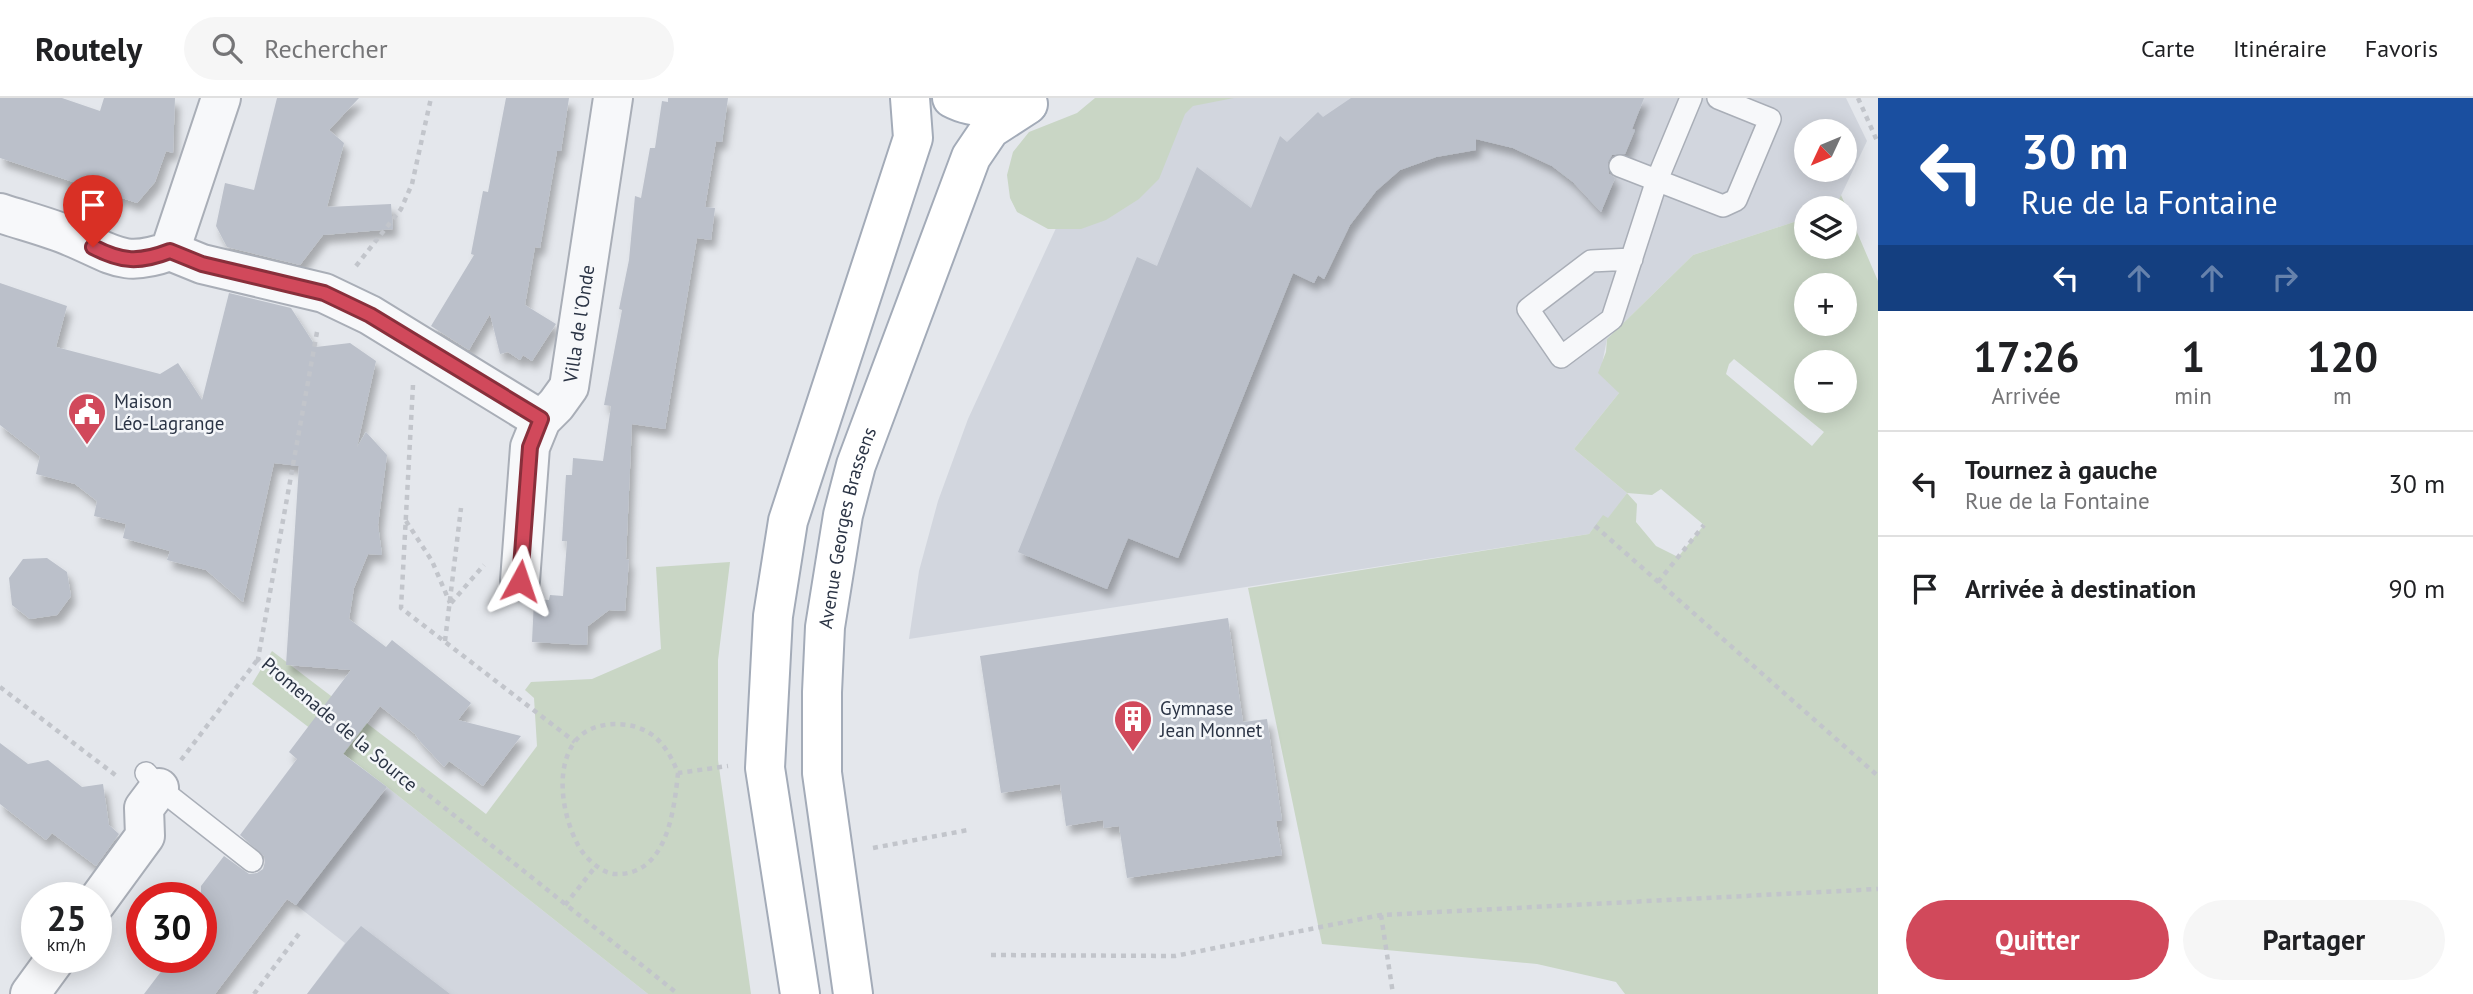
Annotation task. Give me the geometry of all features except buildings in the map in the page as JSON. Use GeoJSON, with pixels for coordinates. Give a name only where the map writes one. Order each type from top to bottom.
{"type":"FeatureCollection","features":[{"type":"Feature","properties":{"kind":"main road"},"geometry":{"type":"LineString","coordinates":[[800,994],[765,768],[773,616],[788,522],[913,138],[911,98]]}},
{"type":"Feature","properties":{"kind":"main road"},"geometry":{"type":"LineString","coordinates":[[952,98],[958,102],[993,108],[1035,101]]}},
{"type":"Feature","properties":{"kind":"main road","name":"Avenue Georges Brassens"},"geometry":{"type":"LineString","coordinates":[[853,994],[822,773],[825,627],[842,515],[856,465],[971,157],[990,129],[1035,101]]}},
{"type":"Feature","properties":{"kind":"street"},"geometry":{"type":"LineString","coordinates":[[170,251],[221,98]]}},
{"type":"Feature","properties":{"kind":"street","name":"Villa de l'Onde"},"geometry":{"type":"LineString","coordinates":[[520,581],[530,447],[541,419],[569,387],[613,98]]}},
{"type":"Feature","properties":{"kind":"street"},"geometry":{"type":"LineString","coordinates":[[0,213],[72,237],[115,258],[152,258],[170,251],[202,264],[328,295],[370,315],[541,419]]}},
{"type":"Feature","properties":{"kind":"street"},"geometry":{"type":"LineString","coordinates":[[111,882],[145,836],[144,808],[152,787]]}},
{"type":"Feature","properties":{"kind":"street"},"geometry":{"type":"LineString","coordinates":[[30,994],[45,973]]}},
{"type":"Feature","properties":{"kind":"lane"},"geometry":{"type":"LineString","coordinates":[[1632,259],[1591,261],[1528,309],[1560,357],[1612,319],[1632,259],[1657,180],[1691,98]]}},
{"type":"Feature","properties":{"kind":"lane"},"geometry":{"type":"LineString","coordinates":[[1620,166],[1723,206],[1736,200],[1770,118],[1718,98]]}},
{"type":"Feature","properties":{"kind":"lane"},"geometry":{"type":"LineString","coordinates":[[152,787],[253,861]]}},
{"type":"Feature","properties":{"kind":"path"},"geometry":{"type":"LineString","coordinates":[[328,295],[401,209],[412,184],[431,98]]}},
{"type":"Feature","properties":{"kind":"path"},"geometry":{"type":"LineString","coordinates":[[1858,98],[1878,143]]}},
{"type":"Feature","properties":{"kind":"path","name":"Promenade de la Source"},"geometry":{"type":"LineString","coordinates":[[328,295],[258,659],[678,994]]}},
{"type":"Feature","properties":{"kind":"path"},"geometry":{"type":"LineString","coordinates":[[414,375],[401,608],[575,743]]}},
{"type":"Feature","properties":{"kind":"path"},"geometry":{"type":"LineString","coordinates":[[445,641],[461,508]]}},
{"type":"Feature","properties":{"kind":"path"},"geometry":{"type":"LineString","coordinates":[[406,520],[432,561],[450,604]]}},
{"type":"Feature","properties":{"kind":"path"},"geometry":{"type":"LineString","coordinates":[[1658,582],[1704,525]]}},
{"type":"Feature","properties":{"kind":"path"},"geometry":{"type":"LineString","coordinates":[[1595,526],[1878,776]]}},
{"type":"Feature","properties":{"kind":"path"},"geometry":{"type":"LineString","coordinates":[[0,687],[152,787],[258,659]]}},
{"type":"Feature","properties":{"kind":"path"},"geometry":{"type":"LineString","coordinates":[[609,724],[629,725],[649,732],[662,743],[678,773],[674,810],[655,857],[642,868],[626,873],[611,874],[596,866],[581,850],[571,832],[563,802],[563,782],[568,757],[575,743],[591,728],[609,724]]}},
{"type":"Feature","properties":{"kind":"path"},"geometry":{"type":"LineString","coordinates":[[678,773],[737,765]]}},
{"type":"Feature","properties":{"kind":"path"},"geometry":{"type":"LineString","coordinates":[[873,848],[968,830]]}},
{"type":"Feature","properties":{"kind":"path"},"geometry":{"type":"LineString","coordinates":[[565,905],[596,866]]}},
{"type":"Feature","properties":{"kind":"path"},"geometry":{"type":"LineString","coordinates":[[991,955],[1175,956],[1381,915],[1878,889]]}},
{"type":"Feature","properties":{"kind":"path"},"geometry":{"type":"LineString","coordinates":[[1381,915],[1393,994]]}},
{"type":"Feature","properties":{"kind":"path"},"geometry":{"type":"LineString","coordinates":[[254,994],[301,931]]}},
{"type":"Feature","properties":{"kind":"shaded area"},"geometry":{"type":"Polygon","coordinates":[[[1161,98],[1846,98],[1856,119],[1794,119],[1794,182],[1847,182],[1841,196],[1794,196],[1794,222],[1693,255],[1607,339],[1602,364],[1619,393],[1574,449],[1627,493],[1608,519],[1603,516],[1589,534],[909,639],[919,571],[938,501],[968,419],[1086,163],[1161,98]]]}},
{"type":"Feature","properties":{"kind":"shaded area"},"geometry":{"type":"Polygon","coordinates":[[[1857,121],[1867,141],[1857,162],[1857,121]]]}},
{"type":"Feature","properties":{"kind":"shaded area"},"geometry":{"type":"Polygon","coordinates":[[[387,787],[648,994],[307,994],[345,943],[296,905],[387,787]]]}},
{"type":"Feature","properties":{"kind":"green space"},"geometry":{"type":"Polygon","coordinates":[[[1095,98],[1234,98],[1193,106],[1185,114],[1159,179],[1139,199],[1106,220],[1081,229],[1048,229],[1017,212],[1010,198],[1007,175],[1013,152],[1029,132],[1077,113],[1095,98]]]}},
{"type":"Feature","properties":{"kind":"green space"},"geometry":{"type":"Polygon","coordinates":[[[1794,222],[1794,259],[1857,259],[1857,232],[1878,281],[1878,994],[1625,994],[1616,982],[1537,964],[1322,944],[1248,588],[1589,534],[1603,515],[1608,518],[1627,493],[1574,449],[1619,393],[1598,373],[1606,352],[1607,339],[1693,255],[1794,222]],[[1661,489],[1652,495],[1627,493],[1637,504],[1636,522],[1656,546],[1678,557],[1704,525],[1661,489]]]}},
{"type":"Feature","properties":{"kind":"green space"},"geometry":{"type":"Polygon","coordinates":[[[730,562],[718,660],[718,760],[751,994],[648,994],[387,787],[252,684],[272,651],[486,814],[537,746],[534,698],[525,690],[531,682],[592,679],[661,649],[656,567],[730,562]]]}},
{"type":"Feature","properties":{"kind":"place","name":"Maison Léo-Lagrange"},"geometry":{"type":"Point","coordinates":[87,446]}},
{"type":"Feature","properties":{"kind":"place","name":"Gymnase Jean Monnet"},"geometry":{"type":"Point","coordinates":[1133,753]}},
{"type":"Feature","properties":{"kind":"route"},"geometry":{"type":"LineString","coordinates":[[93,247],[115,258],[136,260],[152,258],[170,251],[202,264],[324,293],[370,315],[541,419],[530,447],[520,581]]}}]}
